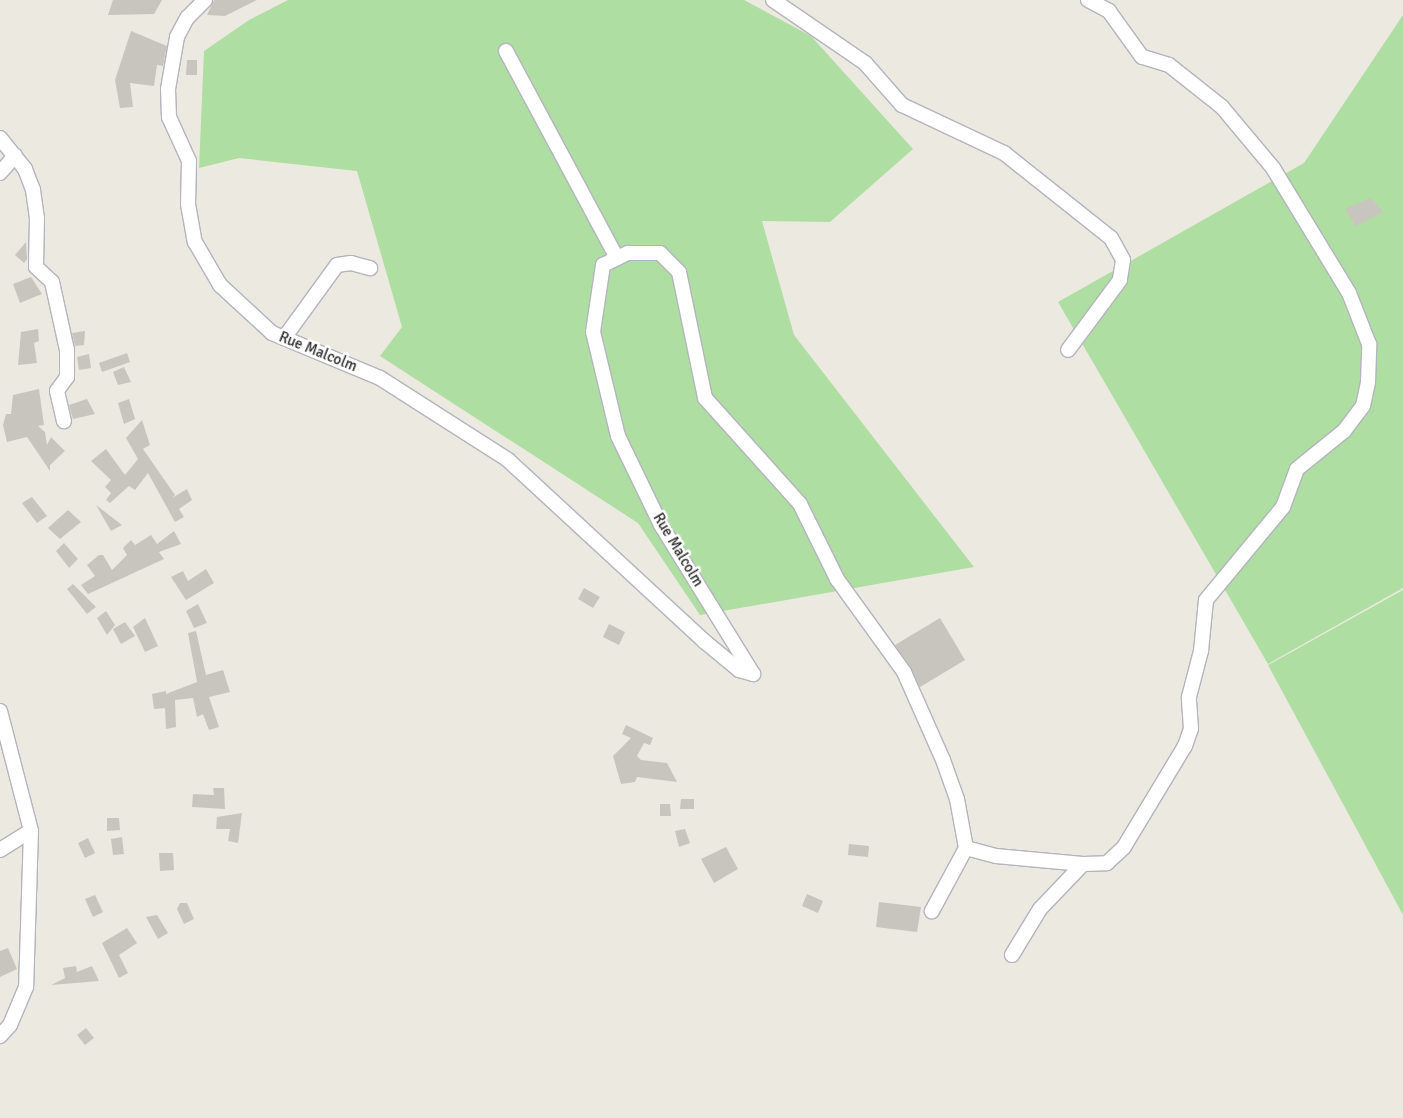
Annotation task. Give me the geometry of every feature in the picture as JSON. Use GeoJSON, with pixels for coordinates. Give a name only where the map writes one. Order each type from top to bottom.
{"type":"FeatureCollection","features":[{"type":"Feature","properties":{"kind":"street","name":"Rue Malcolm"},"geometry":{"type":"LineString","coordinates":[[205,0],[187,18],[177,37],[168,89],[169,117],[189,161],[188,204],[195,242],[220,286],[272,334],[380,378],[508,460],[704,641],[739,670],[752,674],[661,525],[618,436],[593,332],[603,265],[617,258]]}},
{"type":"Feature","properties":{"kind":"street"},"geometry":{"type":"LineString","coordinates":[[773,0],[865,63],[902,105],[1004,153],[1111,238],[1123,260],[1120,280],[1068,350]]}},
{"type":"Feature","properties":{"kind":"street"},"geometry":{"type":"LineString","coordinates":[[966,848],[996,856],[1083,864],[1107,863],[1119,854],[1185,746],[1190,729],[1189,697],[1201,651],[1206,600],[1283,507],[1297,469],[1344,431],[1364,406],[1369,344],[1349,293],[1273,168],[1222,107],[1169,64],[1142,57],[1110,11],[1088,0]]}},
{"type":"Feature","properties":{"kind":"street"},"geometry":{"type":"LineString","coordinates":[[506,51],[617,258],[628,253],[660,253],[679,272],[705,398],[800,504],[837,579],[904,672],[943,760],[956,799],[966,848],[932,911]]}},
{"type":"Feature","properties":{"kind":"street"},"geometry":{"type":"LineString","coordinates":[[0,138],[14,156],[33,190],[37,218],[34,241],[36,267],[52,282],[67,350],[66,377],[57,391],[64,421]]}},
{"type":"Feature","properties":{"kind":"street"},"geometry":{"type":"LineString","coordinates":[[0,173],[14,156]]}},
{"type":"Feature","properties":{"kind":"street"},"geometry":{"type":"LineString","coordinates":[[284,338],[337,265],[351,263],[370,268]]}},
{"type":"Feature","properties":{"kind":"street"},"geometry":{"type":"LineString","coordinates":[[0,711],[32,831],[26,987],[10,1025],[0,1036]]}},
{"type":"Feature","properties":{"kind":"street"},"geometry":{"type":"LineString","coordinates":[[0,850],[32,831]]}},
{"type":"Feature","properties":{"kind":"street"},"geometry":{"type":"LineString","coordinates":[[1012,955],[1040,910],[1083,864]]}},
{"type":"Feature","properties":{"kind":"green space"},"geometry":{"type":"Polygon","coordinates":[[[288,0],[744,0],[811,36],[913,149],[830,222],[762,221],[794,335],[974,567],[700,615],[638,523],[380,356],[402,327],[357,171],[239,158],[199,168],[204,51],[249,20],[288,0]]]}},
{"type":"Feature","properties":{"kind":"green space"},"geometry":{"type":"Polygon","coordinates":[[[1403,15],[1403,588],[1268,664],[1058,302],[1304,163],[1403,15]]]}},
{"type":"Feature","properties":{"kind":"green space"},"geometry":{"type":"Polygon","coordinates":[[[1403,590],[1403,915],[1268,665],[1403,590]]]}},
{"type":"Feature","properties":{"kind":"building"},"geometry":{"type":"Polygon","coordinates":[[[113,0],[162,0],[154,14],[108,15],[113,0]]]}},
{"type":"Feature","properties":{"kind":"building"},"geometry":{"type":"Polygon","coordinates":[[[214,0],[257,0],[225,16],[207,15],[214,0]]]}},
{"type":"Feature","properties":{"kind":"building"},"geometry":{"type":"Polygon","coordinates":[[[131,31],[167,46],[163,66],[157,65],[154,86],[130,83],[133,107],[120,108],[115,80],[131,31]]]}},
{"type":"Feature","properties":{"kind":"building"},"geometry":{"type":"Polygon","coordinates":[[[187,60],[197,60],[197,75],[186,75],[187,60]]]}},
{"type":"Feature","properties":{"kind":"building"},"geometry":{"type":"Polygon","coordinates":[[[1371,198],[1383,212],[1356,226],[1345,209],[1371,198]]]}},
{"type":"Feature","properties":{"kind":"building"},"geometry":{"type":"Polygon","coordinates":[[[26,242],[27,259],[24,263],[15,255],[26,242]]]}},
{"type":"Feature","properties":{"kind":"building"},"geometry":{"type":"Polygon","coordinates":[[[31,277],[42,294],[20,303],[13,284],[31,277]]]}},
{"type":"Feature","properties":{"kind":"building"},"geometry":{"type":"Polygon","coordinates":[[[38,329],[39,341],[34,343],[37,363],[18,365],[21,332],[38,329]]]}},
{"type":"Feature","properties":{"kind":"building"},"geometry":{"type":"Polygon","coordinates":[[[85,331],[84,345],[75,346],[72,333],[85,331]]]}},
{"type":"Feature","properties":{"kind":"building"},"geometry":{"type":"Polygon","coordinates":[[[127,353],[130,362],[102,372],[99,363],[127,353]]]}},
{"type":"Feature","properties":{"kind":"building"},"geometry":{"type":"Polygon","coordinates":[[[89,354],[91,368],[79,370],[77,357],[89,354]]]}},
{"type":"Feature","properties":{"kind":"building"},"geometry":{"type":"Polygon","coordinates":[[[124,367],[131,382],[118,385],[113,372],[124,367]]]}},
{"type":"Feature","properties":{"kind":"building"},"geometry":{"type":"Polygon","coordinates":[[[39,389],[44,425],[38,426],[45,432],[47,445],[51,437],[65,451],[50,465],[50,471],[27,437],[7,442],[3,425],[6,414],[11,414],[13,395],[39,389]]]}},
{"type":"Feature","properties":{"kind":"building"},"geometry":{"type":"Polygon","coordinates":[[[87,399],[95,414],[73,419],[69,405],[87,399]]]}},
{"type":"Feature","properties":{"kind":"building"},"geometry":{"type":"Polygon","coordinates":[[[129,399],[135,419],[124,424],[118,403],[129,399]]]}},
{"type":"Feature","properties":{"kind":"building"},"geometry":{"type":"Polygon","coordinates":[[[142,420],[150,445],[143,449],[175,495],[172,498],[187,489],[192,500],[179,509],[184,517],[175,522],[148,473],[135,490],[129,486],[110,503],[106,500],[111,493],[105,487],[111,480],[91,461],[106,449],[125,475],[138,459],[126,438],[142,420]]]}},
{"type":"Feature","properties":{"kind":"building"},"geometry":{"type":"Polygon","coordinates":[[[32,497],[47,516],[37,523],[22,503],[32,497]]]}},
{"type":"Feature","properties":{"kind":"building"},"geometry":{"type":"Polygon","coordinates":[[[96,505],[122,525],[111,531],[96,505]]]}},
{"type":"Feature","properties":{"kind":"building"},"geometry":{"type":"Polygon","coordinates":[[[68,510],[81,522],[60,539],[48,528],[68,510]]]}},
{"type":"Feature","properties":{"kind":"building"},"geometry":{"type":"Polygon","coordinates":[[[174,531],[181,544],[159,552],[164,559],[88,594],[81,585],[95,576],[87,565],[99,555],[103,555],[112,570],[127,555],[123,548],[131,540],[135,545],[151,535],[157,544],[174,531]]]}},
{"type":"Feature","properties":{"kind":"building"},"geometry":{"type":"Polygon","coordinates":[[[64,543],[78,559],[69,568],[56,551],[64,543]]]}},
{"type":"Feature","properties":{"kind":"building"},"geometry":{"type":"Polygon","coordinates":[[[206,569],[214,583],[186,600],[171,577],[183,571],[188,581],[206,569]]]}},
{"type":"Feature","properties":{"kind":"building"},"geometry":{"type":"Polygon","coordinates":[[[73,584],[96,607],[87,614],[67,589],[73,584]]]}},
{"type":"Feature","properties":{"kind":"building"},"geometry":{"type":"Polygon","coordinates":[[[584,588],[600,597],[593,608],[578,599],[584,588]]]}},
{"type":"Feature","properties":{"kind":"building"},"geometry":{"type":"Polygon","coordinates":[[[198,604],[207,623],[194,628],[186,611],[198,604]]]}},
{"type":"Feature","properties":{"kind":"building"},"geometry":{"type":"Polygon","coordinates":[[[106,611],[115,625],[107,635],[97,618],[106,611]]]}},
{"type":"Feature","properties":{"kind":"building"},"geometry":{"type":"Polygon","coordinates":[[[145,618],[158,646],[145,652],[133,627],[145,618]]]}},
{"type":"Feature","properties":{"kind":"building"},"geometry":{"type":"Polygon","coordinates":[[[940,618],[965,660],[920,687],[895,645],[940,618]]]}},
{"type":"Feature","properties":{"kind":"building"},"geometry":{"type":"Polygon","coordinates":[[[125,622],[135,636],[121,644],[113,629],[125,622]]]}},
{"type":"Feature","properties":{"kind":"building"},"geometry":{"type":"Polygon","coordinates":[[[609,624],[625,632],[619,645],[603,637],[609,624]]]}},
{"type":"Feature","properties":{"kind":"building"},"geometry":{"type":"Polygon","coordinates":[[[196,631],[206,675],[223,670],[230,692],[209,697],[219,727],[209,730],[203,714],[197,717],[193,698],[175,700],[176,727],[166,729],[165,708],[154,709],[152,694],[166,691],[166,694],[197,682],[188,633],[196,631]]]}},
{"type":"Feature","properties":{"kind":"building"},"geometry":{"type":"Polygon","coordinates":[[[626,725],[653,738],[650,745],[644,743],[637,756],[641,760],[667,763],[677,782],[637,777],[635,782],[621,784],[613,756],[631,738],[622,734],[626,725]]]}},
{"type":"Feature","properties":{"kind":"building"},"geometry":{"type":"Polygon","coordinates":[[[213,788],[224,788],[225,809],[192,807],[193,794],[214,795],[213,788]]]}},
{"type":"Feature","properties":{"kind":"building"},"geometry":{"type":"Polygon","coordinates":[[[681,799],[694,799],[694,809],[680,809],[681,799]]]}},
{"type":"Feature","properties":{"kind":"building"},"geometry":{"type":"Polygon","coordinates":[[[660,804],[670,804],[671,816],[660,816],[660,804]]]}},
{"type":"Feature","properties":{"kind":"building"},"geometry":{"type":"Polygon","coordinates":[[[242,813],[238,843],[228,841],[230,829],[216,829],[217,817],[242,813]]]}},
{"type":"Feature","properties":{"kind":"building"},"geometry":{"type":"Polygon","coordinates":[[[107,818],[119,818],[120,830],[107,831],[107,818]]]}},
{"type":"Feature","properties":{"kind":"building"},"geometry":{"type":"Polygon","coordinates":[[[685,829],[690,843],[679,847],[675,831],[685,829]]]}},
{"type":"Feature","properties":{"kind":"building"},"geometry":{"type":"Polygon","coordinates":[[[122,837],[124,854],[113,855],[111,839],[122,837]]]}},
{"type":"Feature","properties":{"kind":"building"},"geometry":{"type":"Polygon","coordinates":[[[88,838],[95,853],[85,858],[78,843],[88,838]]]}},
{"type":"Feature","properties":{"kind":"building"},"geometry":{"type":"Polygon","coordinates":[[[849,844],[869,846],[868,857],[848,855],[849,844]]]}},
{"type":"Feature","properties":{"kind":"building"},"geometry":{"type":"Polygon","coordinates":[[[726,847],[738,869],[714,883],[701,859],[726,847]]]}},
{"type":"Feature","properties":{"kind":"building"},"geometry":{"type":"Polygon","coordinates":[[[159,853],[173,853],[174,870],[160,871],[159,853]]]}},
{"type":"Feature","properties":{"kind":"building"},"geometry":{"type":"Polygon","coordinates":[[[807,894],[823,901],[818,913],[802,906],[807,894]]]}},
{"type":"Feature","properties":{"kind":"building"},"geometry":{"type":"Polygon","coordinates":[[[95,895],[103,912],[93,917],[85,899],[95,895]]]}},
{"type":"Feature","properties":{"kind":"building"},"geometry":{"type":"Polygon","coordinates":[[[879,902],[921,907],[917,932],[876,927],[879,902]]]}},
{"type":"Feature","properties":{"kind":"building"},"geometry":{"type":"Polygon","coordinates":[[[180,903],[187,903],[194,919],[184,924],[177,909],[180,903]]]}},
{"type":"Feature","properties":{"kind":"building"},"geometry":{"type":"Polygon","coordinates":[[[157,915],[168,933],[158,939],[146,917],[157,915]]]}},
{"type":"Feature","properties":{"kind":"building"},"geometry":{"type":"Polygon","coordinates":[[[127,928],[137,943],[119,955],[128,973],[119,978],[102,943],[127,928]]]}},
{"type":"Feature","properties":{"kind":"building"},"geometry":{"type":"Polygon","coordinates":[[[8,948],[17,969],[0,977],[0,951],[8,948]]]}},
{"type":"Feature","properties":{"kind":"building"},"geometry":{"type":"Polygon","coordinates":[[[76,966],[77,972],[92,966],[99,981],[51,985],[65,978],[63,968],[76,966]]]}},
{"type":"Feature","properties":{"kind":"building"},"geometry":{"type":"Polygon","coordinates":[[[86,1028],[94,1038],[85,1045],[77,1035],[86,1028]]]}}]}
